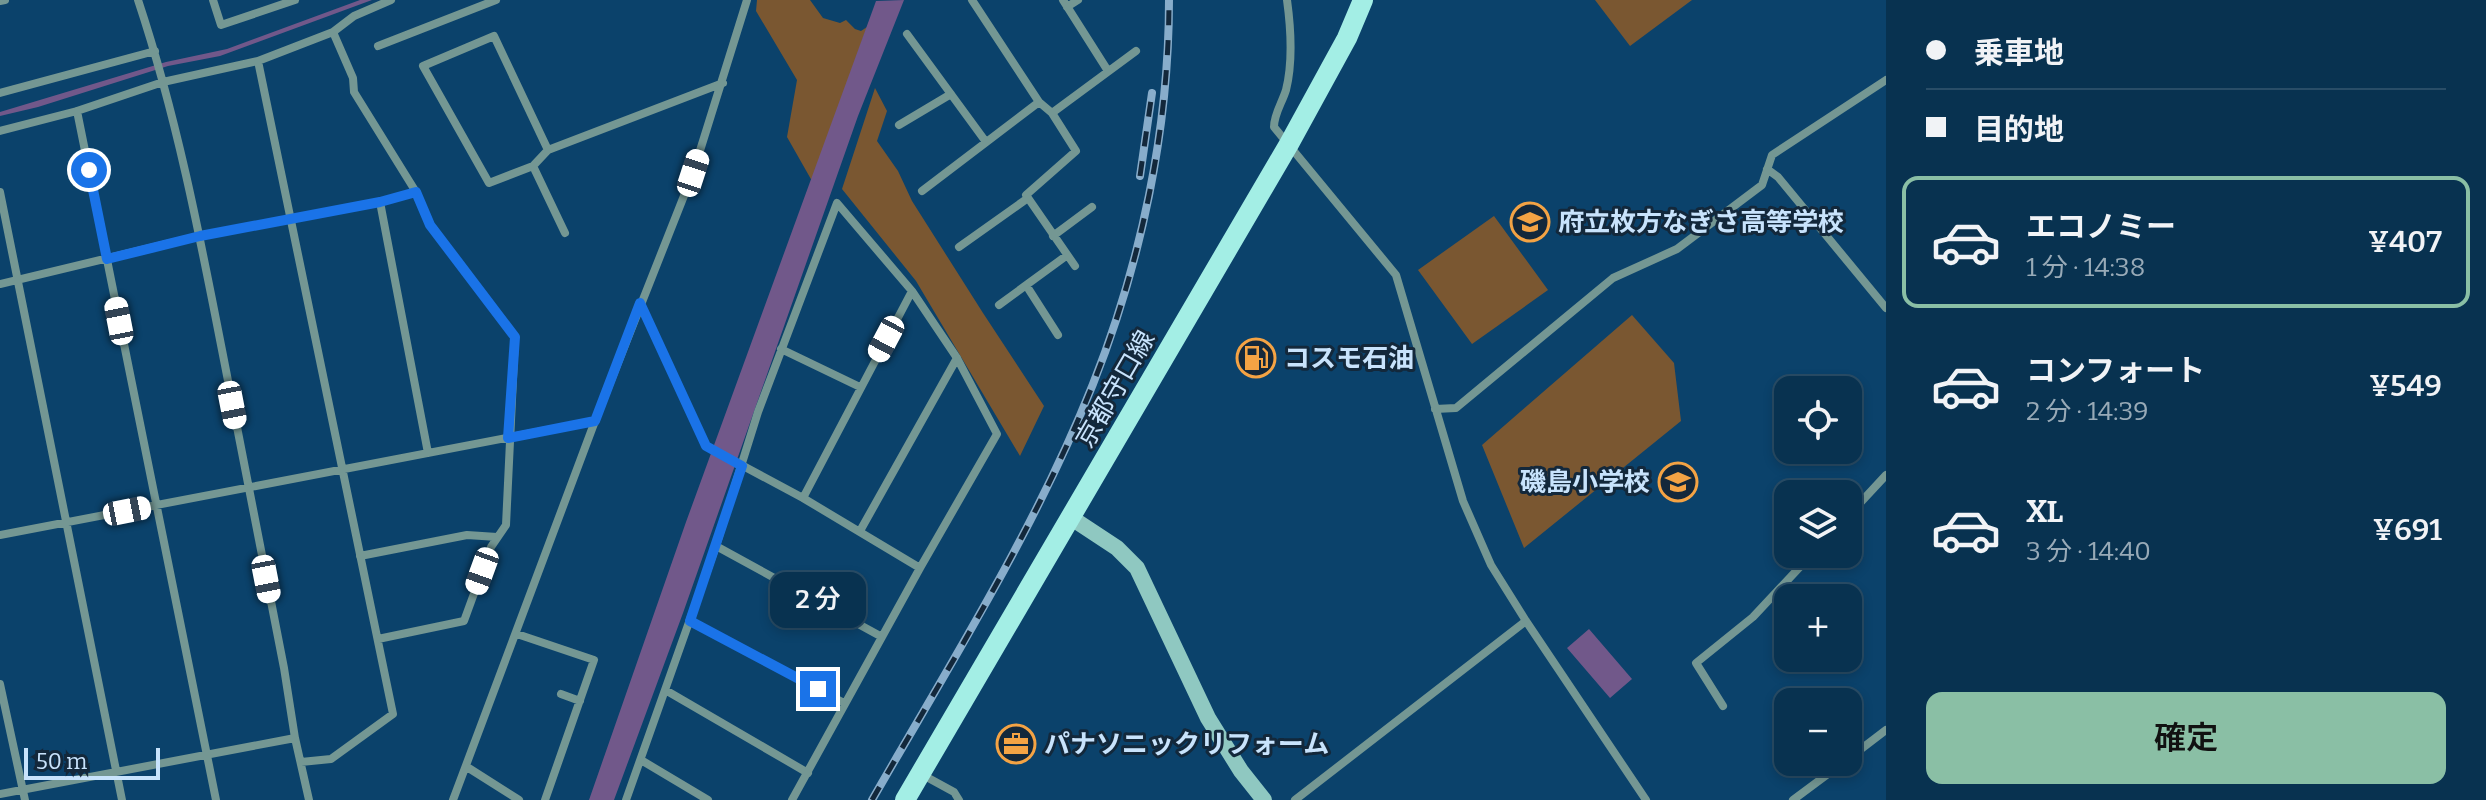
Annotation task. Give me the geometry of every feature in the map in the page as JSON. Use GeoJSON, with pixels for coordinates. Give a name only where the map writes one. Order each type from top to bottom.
{"type":"FeatureCollection","features":[{"type":"Feature","properties":{"kind":"main road","name":"京都守口線"},"geometry":{"type":"LineString","coordinates":[[905,800],[1289,144],[1347,38],[1363,0]]}},
{"type":"Feature","properties":{"kind":"street"},"geometry":{"type":"LineString","coordinates":[[138,0],[155,51],[200,236],[309,800]]}},
{"type":"Feature","properties":{"kind":"street"},"geometry":{"type":"LineString","coordinates":[[213,0],[221,25],[295,0]]}},
{"type":"Feature","properties":{"kind":"street"},"geometry":{"type":"LineString","coordinates":[[0,131],[77,111],[163,82],[258,61],[333,32],[354,16],[391,0]]}},
{"type":"Feature","properties":{"kind":"street"},"geometry":{"type":"LineString","coordinates":[[378,46],[496,0]]}},
{"type":"Feature","properties":{"kind":"street"},"geometry":{"type":"LineString","coordinates":[[453,800],[640,303],[693,173],[747,0]]}},
{"type":"Feature","properties":{"kind":"street"},"geometry":{"type":"LineString","coordinates":[[972,0],[1039,102],[1052,113],[1076,151],[1026,195],[1075,266]]}},
{"type":"Feature","properties":{"kind":"street"},"geometry":{"type":"LineString","coordinates":[[1078,0],[1065,4],[1108,71]]}},
{"type":"Feature","properties":{"kind":"street"},"geometry":{"type":"LineString","coordinates":[[1287,0],[1289,66],[1286,89],[1274,127],[1396,275],[1469,513],[1491,565],[1646,800]]}},
{"type":"Feature","properties":{"kind":"street"},"geometry":{"type":"LineString","coordinates":[[333,32],[353,78],[354,92],[416,192],[430,225],[515,337],[506,525],[491,547],[464,621],[378,639]]}},
{"type":"Feature","properties":{"kind":"street"},"geometry":{"type":"LineString","coordinates":[[907,34],[986,142]]}},
{"type":"Feature","properties":{"kind":"street"},"geometry":{"type":"LineString","coordinates":[[548,150],[494,36],[423,66],[489,183],[533,166],[548,150],[723,83]]}},
{"type":"Feature","properties":{"kind":"street"},"geometry":{"type":"LineString","coordinates":[[0,93],[155,51]]}},
{"type":"Feature","properties":{"kind":"street"},"geometry":{"type":"LineString","coordinates":[[1052,113],[1136,51]]}},
{"type":"Feature","properties":{"kind":"street"},"geometry":{"type":"LineString","coordinates":[[258,61],[393,714],[331,759],[301,762]]}},
{"type":"Feature","properties":{"kind":"street"},"geometry":{"type":"LineString","coordinates":[[1435,409],[1456,408],[1613,278],[1677,249],[1762,185],[1772,155],[1886,80]]}},
{"type":"Feature","properties":{"kind":"street"},"geometry":{"type":"LineString","coordinates":[[899,125],[951,94]]}},
{"type":"Feature","properties":{"kind":"street"},"geometry":{"type":"LineString","coordinates":[[922,191],[1039,102]]}},
{"type":"Feature","properties":{"kind":"street"},"geometry":{"type":"LineString","coordinates":[[77,111],[216,800]]}},
{"type":"Feature","properties":{"kind":"street"},"geometry":{"type":"LineString","coordinates":[[533,166],[565,233]]}},
{"type":"Feature","properties":{"kind":"street"},"geometry":{"type":"LineString","coordinates":[[1767,169],[1778,177],[1886,308]]}},
{"type":"Feature","properties":{"kind":"street"},"geometry":{"type":"LineString","coordinates":[[0,192],[122,800]]}},
{"type":"Feature","properties":{"kind":"street"},"geometry":{"type":"LineString","coordinates":[[0,284],[200,236],[380,202],[416,192]]}},
{"type":"Feature","properties":{"kind":"street"},"geometry":{"type":"LineString","coordinates":[[959,247],[1028,198]]}},
{"type":"Feature","properties":{"kind":"street"},"geometry":{"type":"LineString","coordinates":[[380,202],[428,453]]}},
{"type":"Feature","properties":{"kind":"street"},"geometry":{"type":"LineString","coordinates":[[626,800],[667,691],[758,412],[837,203],[912,291],[957,358],[997,434],[792,800]]}},
{"type":"Feature","properties":{"kind":"street"},"geometry":{"type":"LineString","coordinates":[[1053,236],[1092,207]]}},
{"type":"Feature","properties":{"kind":"street"},"geometry":{"type":"LineString","coordinates":[[999,305],[1066,256]]}},
{"type":"Feature","properties":{"kind":"street"},"geometry":{"type":"LineString","coordinates":[[1026,285],[1058,335]]}},
{"type":"Feature","properties":{"kind":"street"},"geometry":{"type":"LineString","coordinates":[[803,498],[912,291]]}},
{"type":"Feature","properties":{"kind":"street"},"geometry":{"type":"LineString","coordinates":[[640,303],[706,446],[803,498],[920,568]]}},
{"type":"Feature","properties":{"kind":"street"},"geometry":{"type":"LineString","coordinates":[[781,349],[860,387]]}},
{"type":"Feature","properties":{"kind":"street"},"geometry":{"type":"LineString","coordinates":[[860,531],[957,358]]}},
{"type":"Feature","properties":{"kind":"street"},"geometry":{"type":"LineString","coordinates":[[0,535],[595,421]]}},
{"type":"Feature","properties":{"kind":"street"},"geometry":{"type":"LineString","coordinates":[[1862,501],[1886,475]]}},
{"type":"Feature","properties":{"kind":"street"},"geometry":{"type":"LineString","coordinates":[[1070,517],[1117,548],[1137,568],[1208,718],[1241,771],[1264,800]]}},
{"type":"Feature","properties":{"kind":"street"},"geometry":{"type":"LineString","coordinates":[[360,556],[467,535],[497,537]]}},
{"type":"Feature","properties":{"kind":"street"},"geometry":{"type":"LineString","coordinates":[[716,546],[882,637]]}},
{"type":"Feature","properties":{"kind":"street"},"geometry":{"type":"LineString","coordinates":[[1723,706],[1696,663],[1753,617],[1799,568]]}},
{"type":"Feature","properties":{"kind":"street"},"geometry":{"type":"LineString","coordinates":[[690,621],[844,703]]}},
{"type":"Feature","properties":{"kind":"street"},"geometry":{"type":"LineString","coordinates":[[1295,800],[1526,621]]}},
{"type":"Feature","properties":{"kind":"street"},"geometry":{"type":"LineString","coordinates":[[517,634],[594,660],[545,800]]}},
{"type":"Feature","properties":{"kind":"street"},"geometry":{"type":"LineString","coordinates":[[0,684],[25,800]]}},
{"type":"Feature","properties":{"kind":"street"},"geometry":{"type":"LineString","coordinates":[[667,691],[808,773]]}},
{"type":"Feature","properties":{"kind":"street"},"geometry":{"type":"LineString","coordinates":[[561,694],[580,701]]}},
{"type":"Feature","properties":{"kind":"street"},"geometry":{"type":"LineString","coordinates":[[1862,748],[1886,730]]}},
{"type":"Feature","properties":{"kind":"street"},"geometry":{"type":"LineString","coordinates":[[0,794],[295,738]]}},
{"type":"Feature","properties":{"kind":"street"},"geometry":{"type":"LineString","coordinates":[[641,760],[708,800]]}},
{"type":"Feature","properties":{"kind":"street"},"geometry":{"type":"LineString","coordinates":[[467,767],[519,800]]}},
{"type":"Feature","properties":{"kind":"street"},"geometry":{"type":"LineString","coordinates":[[920,774],[954,792],[959,800]]}},
{"type":"Feature","properties":{"kind":"street"},"geometry":{"type":"LineString","coordinates":[[1793,800],[1825,776]]}},
{"type":"Feature","properties":{"kind":"shaded area"},"geometry":{"type":"Polygon","coordinates":[[[360,0],[372,0],[220,56],[168,66],[0,116],[0,112],[166,62],[227,49],[360,0]]]}},
{"type":"Feature","properties":{"kind":"shaded area"},"geometry":{"type":"Polygon","coordinates":[[[757,0],[810,0],[823,18],[840,23],[846,20],[861,31],[867,27],[812,181],[787,137],[797,80],[756,11],[757,0]]]}},
{"type":"Feature","properties":{"kind":"shaded area"},"geometry":{"type":"Polygon","coordinates":[[[904,0],[858,116],[614,800],[589,800],[686,522],[876,1],[904,0]]]}},
{"type":"Feature","properties":{"kind":"shaded area"},"geometry":{"type":"Polygon","coordinates":[[[1595,0],[1692,0],[1630,46],[1595,0]]]}},
{"type":"Feature","properties":{"kind":"shaded area"},"geometry":{"type":"Polygon","coordinates":[[[875,88],[887,111],[877,141],[1044,406],[1020,456],[916,281],[842,189],[875,88]]]}},
{"type":"Feature","properties":{"kind":"shaded area"},"geometry":{"type":"Polygon","coordinates":[[[1494,216],[1548,290],[1472,344],[1418,270],[1494,216]]]}},
{"type":"Feature","properties":{"kind":"shaded area"},"geometry":{"type":"Polygon","coordinates":[[[1632,315],[1674,363],[1681,421],[1524,548],[1482,445],[1632,315]]]}},
{"type":"Feature","properties":{"kind":"shaded area"},"geometry":{"type":"Polygon","coordinates":[[[1589,629],[1632,679],[1610,698],[1567,648],[1589,629]]]}},
{"type":"Feature","properties":{"kind":"railway"},"geometry":{"type":"LineString","coordinates":[[872,800],[1018,544],[1093,384],[1125,291],[1149,195],[1164,98],[1169,0]]}},
{"type":"Feature","properties":{"kind":"railway"},"geometry":{"type":"LineString","coordinates":[[1140,176],[1152,93]]}},
{"type":"Feature","properties":{"kind":"place","name":"府立枚方なぎさ高等学校"},"geometry":{"type":"Point","coordinates":[1530,222]}},
{"type":"Feature","properties":{"kind":"place","name":"コスモ石油"},"geometry":{"type":"Point","coordinates":[1256,358]}},
{"type":"Feature","properties":{"kind":"place","name":"磯島小学校"},"geometry":{"type":"Point","coordinates":[1678,482]}},
{"type":"Feature","properties":{"kind":"place","name":"パナソニックリフォーム"},"geometry":{"type":"Point","coordinates":[1016,744]}},
{"type":"Feature","properties":{"kind":"route"},"geometry":{"type":"LineString","coordinates":[[89,170],[107,259],[200,236],[380,202],[416,192],[430,225],[515,337],[508,438],[595,421],[640,303],[706,446],[742,466],[690,621],[818,689]]}}]}
